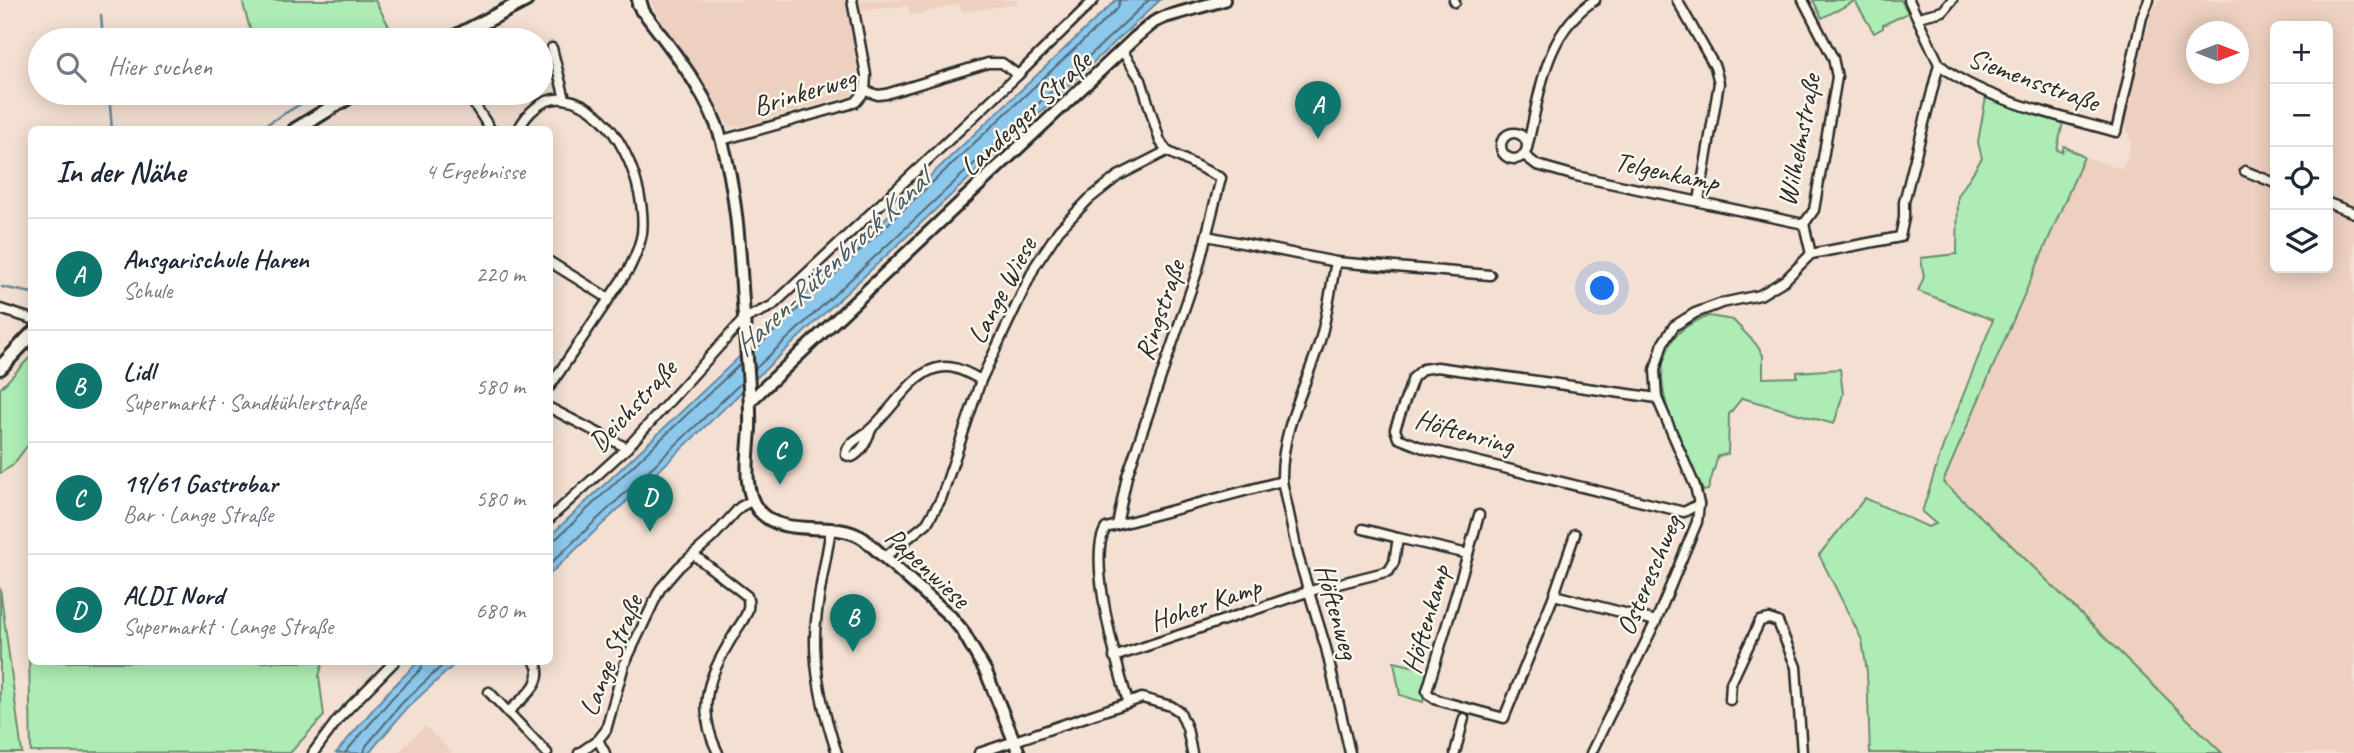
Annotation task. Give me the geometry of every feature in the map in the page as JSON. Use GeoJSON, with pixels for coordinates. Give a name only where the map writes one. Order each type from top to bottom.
{"type":"FeatureCollection","features":[{"type":"Feature","properties":{"kind":"main road"},"geometry":{"type":"LineString","coordinates":[[472,28],[526,0]]}},
{"type":"Feature","properties":{"kind":"main road","name":"Landegger Straße"},"geometry":{"type":"LineString","coordinates":[[750,396],[1154,22],[1224,0]]}},
{"type":"Feature","properties":{"kind":"main road"},"geometry":{"type":"LineString","coordinates":[[639,3],[704,98],[714,116],[722,140],[734,199],[750,396],[748,474],[753,500]]}},
{"type":"Feature","properties":{"kind":"main road"},"geometry":{"type":"LineString","coordinates":[[301,126],[336,105]]}},
{"type":"Feature","properties":{"kind":"main road"},"geometry":{"type":"LineString","coordinates":[[0,368],[28,338]]}},
{"type":"Feature","properties":{"kind":"main road","name":"Papenwiese"},"geometry":{"type":"LineString","coordinates":[[753,500],[760,512],[775,522],[794,527],[852,531],[951,617],[962,630],[986,671],[1019,753]]}},
{"type":"Feature","properties":{"kind":"street"},"geometry":{"type":"LineString","coordinates":[[852,0],[866,75],[865,91]]}},
{"type":"Feature","properties":{"kind":"street"},"geometry":{"type":"LineString","coordinates":[[744,319],[772,306],[1094,0]]}},
{"type":"Feature","properties":{"kind":"street","name":"Telgenkamp"},"geometry":{"type":"LineString","coordinates":[[1595,0],[1565,28],[1547,62],[1525,151],[1537,166],[1804,224]]}},
{"type":"Feature","properties":{"kind":"street"},"geometry":{"type":"LineString","coordinates":[[1677,0],[1716,67],[1719,83],[1699,201]]}},
{"type":"Feature","properties":{"kind":"street","name":"Wilhelmstraße"},"geometry":{"type":"LineString","coordinates":[[1803,0],[1833,58],[1837,77],[1814,211],[1804,224],[1811,254]]}},
{"type":"Feature","properties":{"kind":"street"},"geometry":{"type":"LineString","coordinates":[[1811,254],[1900,237],[1904,202],[1939,64],[1909,0]]}},
{"type":"Feature","properties":{"kind":"street"},"geometry":{"type":"LineString","coordinates":[[1918,17],[1943,11],[1952,0]]}},
{"type":"Feature","properties":{"kind":"street","name":"Siemensstraße"},"geometry":{"type":"LineString","coordinates":[[1939,64],[1954,77],[1972,86],[2116,132],[2142,17],[2149,0]]}},
{"type":"Feature","properties":{"kind":"street"},"geometry":{"type":"LineString","coordinates":[[553,52],[565,99]]}},
{"type":"Feature","properties":{"kind":"street"},"geometry":{"type":"LineString","coordinates":[[1123,52],[1141,80],[1160,141],[1167,151],[1221,178],[1207,236]]}},
{"type":"Feature","properties":{"kind":"street","name":"Brinkerweg"},"geometry":{"type":"LineString","coordinates":[[722,140],[856,102],[865,91],[878,95],[886,94],[995,62],[1010,68],[1018,75]]}},
{"type":"Feature","properties":{"kind":"street"},"geometry":{"type":"LineString","coordinates":[[553,100],[578,102],[591,110],[614,135],[631,166],[641,201],[642,234],[637,253],[629,268],[553,381]]}},
{"type":"Feature","properties":{"kind":"street"},"geometry":{"type":"LineString","coordinates":[[475,105],[488,126]]}},
{"type":"Feature","properties":{"kind":"street"},"geometry":{"type":"LineString","coordinates":[[520,126],[526,116],[540,105]]}},
{"type":"Feature","properties":{"kind":"street","name":"Lange Wiese"},"geometry":{"type":"LineString","coordinates":[[885,557],[927,523],[941,499],[981,380],[1034,266],[1059,230],[1089,199],[1118,176],[1167,151]]}},
{"type":"Feature","properties":{"kind":"street"},"geometry":{"type":"LineString","coordinates":[[2245,171],[2270,181]]}},
{"type":"Feature","properties":{"kind":"street"},"geometry":{"type":"LineString","coordinates":[[2333,205],[2354,213]]}},
{"type":"Feature","properties":{"kind":"street","name":"Ringstraße"},"geometry":{"type":"LineString","coordinates":[[1128,702],[1108,628],[1100,559],[1102,533],[1111,526],[1117,526],[1127,476],[1207,236],[1336,262],[1490,275]]}},
{"type":"Feature","properties":{"kind":"street","name":"Ostereschweg"},"geometry":{"type":"LineString","coordinates":[[1591,753],[1656,621],[1697,522],[1699,504],[1695,486],[1657,398],[1656,370],[1663,344],[1674,326],[1695,313],[1722,303],[1760,295],[1785,279],[1811,254]]}},
{"type":"Feature","properties":{"kind":"street"},"geometry":{"type":"LineString","coordinates":[[1117,526],[1282,481],[1286,435],[1320,343],[1336,262]]}},
{"type":"Feature","properties":{"kind":"street"},"geometry":{"type":"LineString","coordinates":[[553,264],[608,298]]}},
{"type":"Feature","properties":{"kind":"street"},"geometry":{"type":"LineString","coordinates":[[0,309],[28,318]]}},
{"type":"Feature","properties":{"kind":"street","name":"Deichstraße"},"geometry":{"type":"LineString","coordinates":[[553,515],[626,448],[744,319]]}},
{"type":"Feature","properties":{"kind":"street","name":"Lange Wiese"},"geometry":{"type":"LineString","coordinates":[[872,428],[921,376],[935,368],[950,367],[962,370],[981,380]]}},
{"type":"Feature","properties":{"kind":"street","name":"Höftenring"},"geometry":{"type":"LineString","coordinates":[[1657,398],[1437,367],[1423,369],[1413,379],[1395,429],[1398,438],[1426,449],[1684,512],[1699,504]]}},
{"type":"Feature","properties":{"kind":"street"},"geometry":{"type":"LineString","coordinates":[[553,410],[626,448]]}},
{"type":"Feature","properties":{"kind":"street","name":"Höftenweg"},"geometry":{"type":"LineString","coordinates":[[1282,481],[1298,556],[1326,648],[1350,753]]}},
{"type":"Feature","properties":{"kind":"street","name":"Lange Straße"},"geometry":{"type":"LineString","coordinates":[[606,753],[598,740],[606,730],[624,665],[660,589],[740,507],[753,500]]}},
{"type":"Feature","properties":{"kind":"street","name":"Höftenkamp"},"geometry":{"type":"LineString","coordinates":[[1479,515],[1427,691],[1437,700],[1504,718],[1554,595],[1575,534]]}},
{"type":"Feature","properties":{"kind":"street"},"geometry":{"type":"LineString","coordinates":[[831,528],[815,636],[818,681],[825,716],[837,753]]}},
{"type":"Feature","properties":{"kind":"street","name":"Höftenkamp"},"geometry":{"type":"LineString","coordinates":[[1363,528],[1468,554]]}},
{"type":"Feature","properties":{"kind":"street","name":"Höftenkamp"},"geometry":{"type":"LineString","coordinates":[[1310,591],[1389,571],[1394,562],[1398,538]]}},
{"type":"Feature","properties":{"kind":"street"},"geometry":{"type":"LineString","coordinates":[[694,555],[747,596],[749,602],[747,612],[717,665],[705,699],[709,735],[718,753]]}},
{"type":"Feature","properties":{"kind":"street","name":"Hoher Kamp"},"geometry":{"type":"LineString","coordinates":[[1114,657],[1310,591]]}},
{"type":"Feature","properties":{"kind":"street"},"geometry":{"type":"LineString","coordinates":[[1554,595],[1656,621]]}},
{"type":"Feature","properties":{"kind":"street"},"geometry":{"type":"LineString","coordinates":[[1730,700],[1731,683],[1760,621],[1769,619],[1778,622],[1796,667],[1802,753]]}},
{"type":"Feature","properties":{"kind":"street"},"geometry":{"type":"LineString","coordinates":[[313,753],[339,718],[391,665]]}},
{"type":"Feature","properties":{"kind":"street"},"geometry":{"type":"LineString","coordinates":[[508,712],[536,683],[539,671],[536,665]]}},
{"type":"Feature","properties":{"kind":"street"},"geometry":{"type":"LineString","coordinates":[[489,692],[547,753]]}},
{"type":"Feature","properties":{"kind":"street"},"geometry":{"type":"LineString","coordinates":[[979,753],[1128,702],[1149,699],[1180,712],[1187,728],[1192,753]]}},
{"type":"Feature","properties":{"kind":"street"},"geometry":{"type":"LineString","coordinates":[[1454,753],[1464,719]]}},
{"type":"Feature","properties":{"kind":"street"},"geometry":{"type":"LineString","coordinates":[[579,753],[598,740]]}},
{"type":"Feature","properties":{"kind":"shaded area"},"geometry":{"type":"Polygon","coordinates":[[[651,0],[1017,0],[1017,4],[962,12],[959,4],[910,16],[908,6],[863,10],[850,19],[859,87],[852,95],[738,127],[729,126],[651,0]]]}},
{"type":"Feature","properties":{"kind":"shaded area"},"geometry":{"type":"Polygon","coordinates":[[[2159,0],[2354,0],[2354,753],[2222,753],[2006,540],[1943,482],[2084,157],[2123,169],[2131,142],[2124,123],[2150,17],[2159,0]]]}},
{"type":"Feature","properties":{"kind":"shaded area"},"geometry":{"type":"Polygon","coordinates":[[[425,726],[452,753],[398,753],[425,726]]]}},
{"type":"Feature","properties":{"kind":"green space"},"geometry":{"type":"Polygon","coordinates":[[[242,0],[375,0],[390,28],[250,28],[242,0]]]}},
{"type":"Feature","properties":{"kind":"green space"},"geometry":{"type":"Polygon","coordinates":[[[1813,0],[1901,0],[1908,13],[1883,25],[1883,28],[1874,33],[1855,1],[1822,18],[1813,0]]]}},
{"type":"Feature","properties":{"kind":"green space"},"geometry":{"type":"Polygon","coordinates":[[[1986,97],[2063,122],[2057,150],[2062,152],[2064,146],[2084,157],[1943,482],[2006,540],[2222,753],[1870,753],[1867,672],[1862,640],[1819,555],[1865,498],[1928,527],[1936,524],[1922,512],[1943,446],[1993,320],[1918,291],[1924,277],[1921,258],[1957,254],[1958,196],[1982,158],[1978,142],[1986,97]]]}},
{"type":"Feature","properties":{"kind":"green space"},"geometry":{"type":"Polygon","coordinates":[[[1709,316],[1733,320],[1756,344],[1763,355],[1763,378],[1797,377],[1797,372],[1840,369],[1843,394],[1834,424],[1742,398],[1729,414],[1728,454],[1718,456],[1708,490],[1703,491],[1671,420],[1664,394],[1662,370],[1668,347],[1683,329],[1709,316]]]}},
{"type":"Feature","properties":{"kind":"green space"},"geometry":{"type":"Polygon","coordinates":[[[28,359],[28,445],[12,466],[0,473],[0,389],[28,359]]]}},
{"type":"Feature","properties":{"kind":"green space"},"geometry":{"type":"Polygon","coordinates":[[[0,588],[22,753],[0,753],[0,588]]]}},
{"type":"Feature","properties":{"kind":"green space"},"geometry":{"type":"Polygon","coordinates":[[[1394,662],[1429,670],[1423,702],[1400,695],[1394,662]]]}},
{"type":"Feature","properties":{"kind":"green space"},"geometry":{"type":"Polygon","coordinates":[[[29,665],[322,665],[319,676],[324,716],[290,753],[31,752],[29,665]]]}},
{"type":"Feature","properties":{"kind":"water"},"geometry":{"type":"Polygon","coordinates":[[[1116,0],[1160,0],[553,571],[553,533],[1116,0]]]}},
{"type":"Feature","properties":{"kind":"water"},"geometry":{"type":"Polygon","coordinates":[[[415,665],[454,665],[407,708],[369,753],[336,753],[387,693],[415,665]]]}},
{"type":"Feature","properties":{"kind":"waterway"},"geometry":{"type":"LineString","coordinates":[[101,15],[102,28]]}},
{"type":"Feature","properties":{"kind":"waterway"},"geometry":{"type":"LineString","coordinates":[[110,105],[112,126]]}},
{"type":"Feature","properties":{"kind":"waterway"},"geometry":{"type":"LineString","coordinates":[[264,126],[299,105]]}},
{"type":"Feature","properties":{"kind":"waterway"},"geometry":{"type":"LineString","coordinates":[[2,287],[28,292]]}},
{"type":"Feature","properties":{"kind":"place","name":"Ansgarischule Haren"},"geometry":{"type":"Point","coordinates":[1318,139]}},
{"type":"Feature","properties":{"kind":"place","name":"19/61 Gastrobar"},"geometry":{"type":"Point","coordinates":[780,485]}},
{"type":"Feature","properties":{"kind":"place","name":"ALDI Nord"},"geometry":{"type":"Point","coordinates":[650,532]}},
{"type":"Feature","properties":{"kind":"place","name":"Lidl"},"geometry":{"type":"Point","coordinates":[853,652]}},
{"type":"Feature","properties":{"kind":"water label","name":"Haren-Rütenbrock Kanal"},"geometry":{"type":"Point","coordinates":[831,263]}}]}
